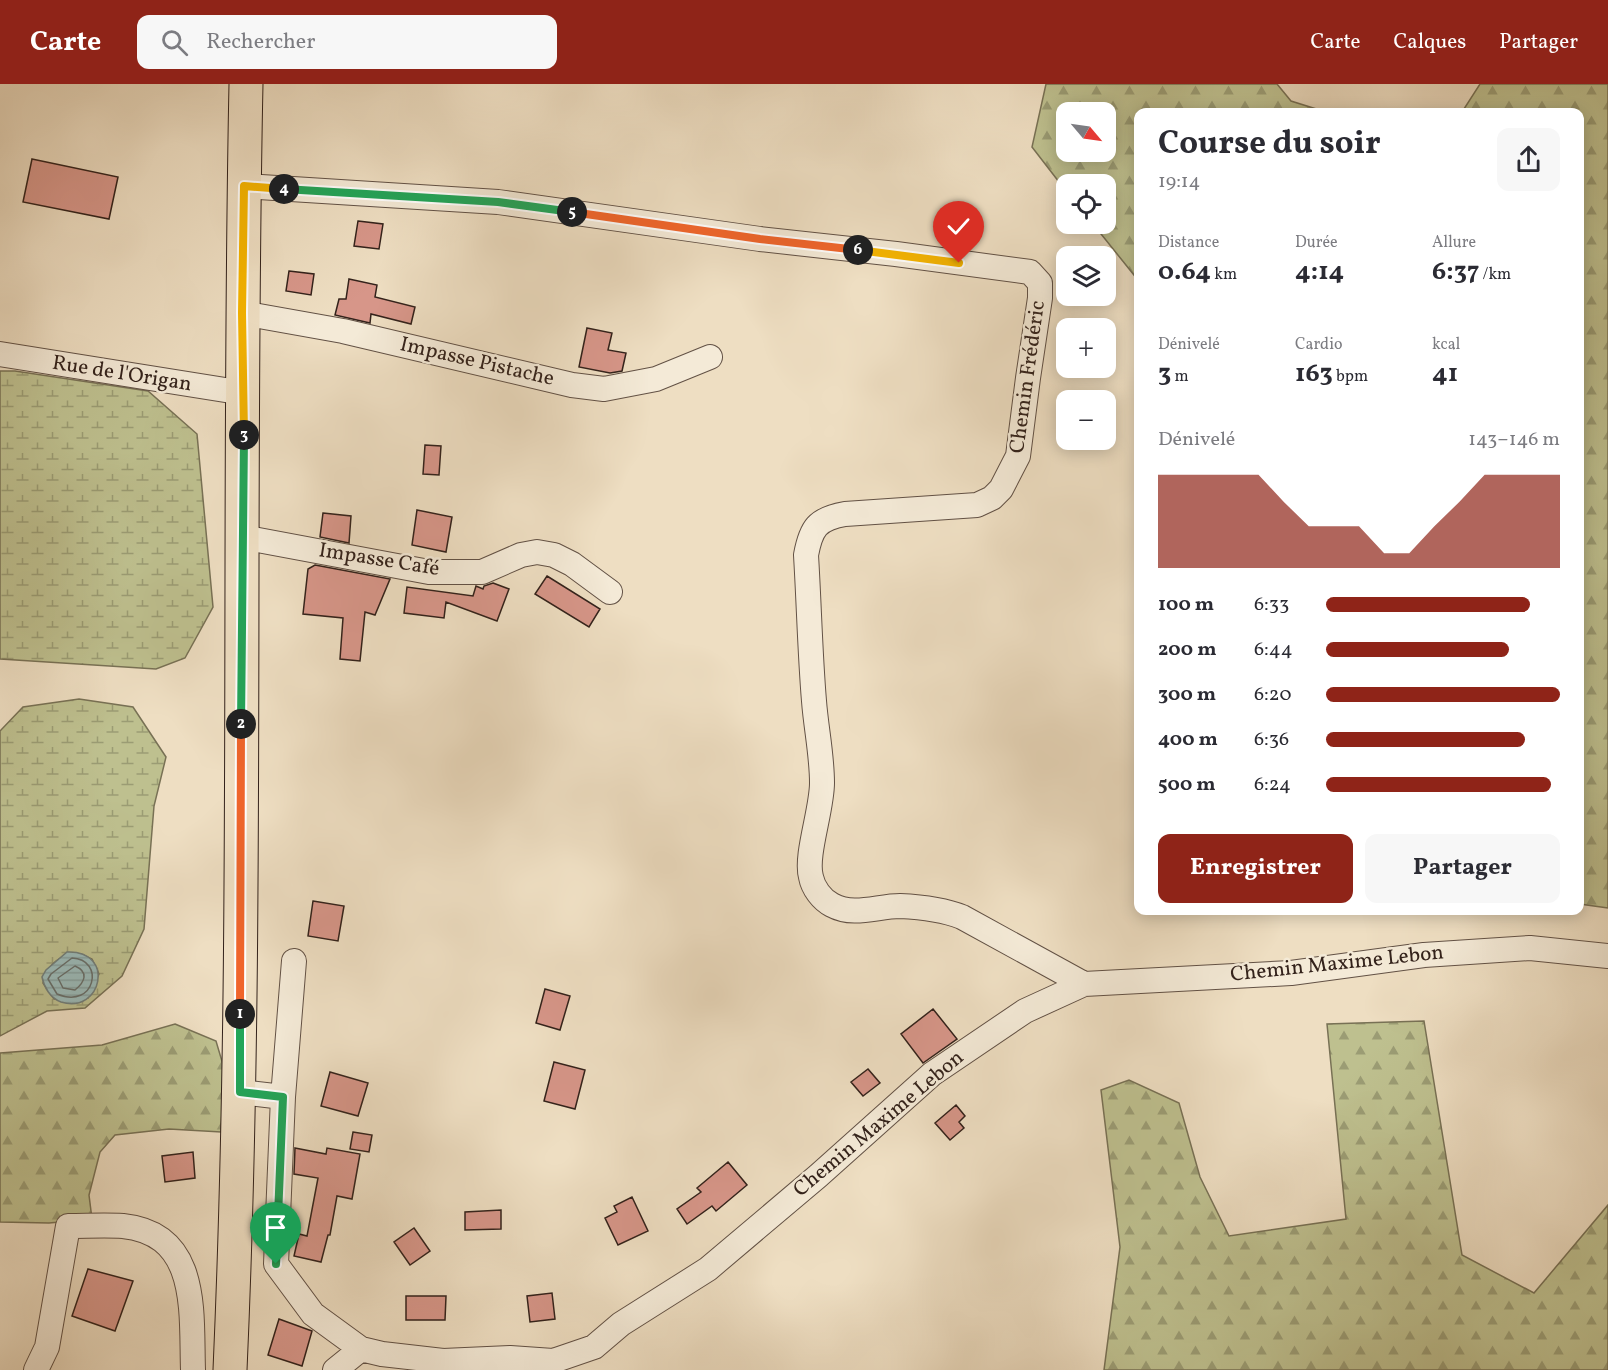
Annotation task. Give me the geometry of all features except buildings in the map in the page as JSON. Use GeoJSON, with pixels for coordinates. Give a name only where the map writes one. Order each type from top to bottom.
{"type":"FeatureCollection","features":[{"type":"Feature","properties":{"kind":"main road"},"geometry":{"type":"LineString","coordinates":[[230,1370],[240,1092],[244,393],[242,313],[246,84]]}},
{"type":"Feature","properties":{"kind":"street","name":"Chemin Frédéric"},"geometry":{"type":"LineString","coordinates":[[244,186],[498,202],[760,239],[1023,271],[1036,277],[1040,283],[1040,298],[1022,436],[1018,456],[1001,489],[992,498],[977,505],[828,517],[810,535],[806,555],[814,702],[821,753],[822,782],[821,804],[809,863],[810,877],[814,886],[832,905],[852,912],[898,906],[943,910],[962,917],[1084,984]]}},
{"type":"Feature","properties":{"kind":"street","name":"Impasse Pistache"},"geometry":{"type":"LineString","coordinates":[[242,313],[343,331],[572,385],[604,389],[656,379],[710,357]]}},
{"type":"Feature","properties":{"kind":"street","name":"Rue de l'Origan"},"geometry":{"type":"LineString","coordinates":[[0,354],[244,393]]}},
{"type":"Feature","properties":{"kind":"street","name":"Impasse Café"},"geometry":{"type":"LineString","coordinates":[[242,537],[429,572],[482,572],[521,555],[537,552],[554,555],[572,564],[609,592]]}},
{"type":"Feature","properties":{"kind":"street","name":"Chemin Maxime Lebon"},"geometry":{"type":"LineString","coordinates":[[361,1349],[382,1354],[443,1361],[510,1358],[553,1361],[594,1347],[621,1323],[708,1269],[818,1176],[932,1074],[1025,1011],[1084,984],[1291,973],[1424,955],[1530,948],[1608,956]]}},
{"type":"Feature","properties":{"kind":"street"},"geometry":{"type":"LineString","coordinates":[[294,961],[283,1097],[276,1264],[313,1314],[361,1349],[335,1370]]}},
{"type":"Feature","properties":{"kind":"street"},"geometry":{"type":"LineString","coordinates":[[240,1092],[283,1097]]}},
{"type":"Feature","properties":{"kind":"street"},"geometry":{"type":"LineString","coordinates":[[36,1370],[47,1347],[68,1226],[124,1226],[157,1236],[172,1247],[181,1263],[190,1299],[193,1370]]}},
{"type":"Feature","properties":{"kind":"green space"},"geometry":{"type":"Polygon","coordinates":[[[1046,84],[1277,84],[1291,101],[1313,108],[1134,108],[1134,275],[1116,253],[1116,246],[1111,246],[1101,234],[1116,234],[1116,174],[1056,174],[1056,178],[1032,147],[1046,84]]]}},
{"type":"Feature","properties":{"kind":"green space"},"geometry":{"type":"Polygon","coordinates":[[[1480,84],[1608,84],[1608,908],[1584,905],[1584,108],[1465,108],[1480,84]]]}},
{"type":"Feature","properties":{"kind":"green space"},"geometry":{"type":"Polygon","coordinates":[[[0,371],[15,371],[148,391],[197,434],[213,607],[185,658],[156,669],[0,659],[0,371]]]}},
{"type":"Feature","properties":{"kind":"green space"},"geometry":{"type":"Polygon","coordinates":[[[79,699],[133,707],[166,757],[154,806],[144,929],[122,976],[85,1008],[47,1011],[0,1036],[0,731],[23,707],[79,699]],[[81,954],[67,956],[52,965],[43,983],[54,999],[88,998],[99,974],[92,959],[81,954]]]}},
{"type":"Feature","properties":{"kind":"green space"},"geometry":{"type":"Polygon","coordinates":[[[1424,1021],[1462,1255],[1534,1293],[1608,1205],[1608,1370],[1104,1370],[1120,1247],[1101,1090],[1129,1080],[1179,1103],[1200,1177],[1229,1236],[1346,1219],[1327,1024],[1424,1021]]]}},
{"type":"Feature","properties":{"kind":"green space"},"geometry":{"type":"Polygon","coordinates":[[[175,1024],[216,1041],[224,1068],[221,1132],[169,1129],[115,1135],[100,1152],[89,1195],[92,1219],[49,1223],[0,1222],[0,1053],[102,1045],[175,1024]]]}},
{"type":"Feature","properties":{"kind":"water"},"geometry":{"type":"Polygon","coordinates":[[[67,952],[82,954],[92,961],[97,970],[98,981],[94,991],[86,999],[75,1004],[61,1002],[54,998],[46,988],[42,977],[46,970],[67,952]]]}},
{"type":"Feature","properties":{"kind":"route"},"geometry":{"type":"LineString","coordinates":[[276,1264],[283,1097],[240,1092],[244,186],[498,202],[760,239],[959,263]]}}]}
